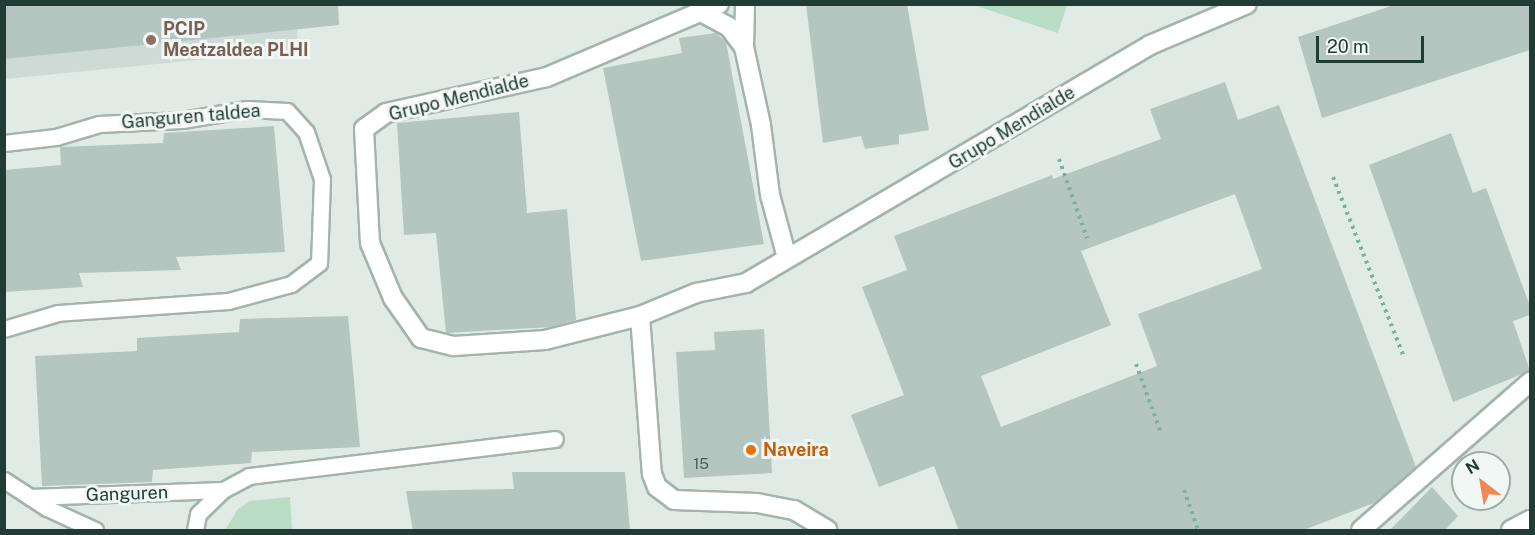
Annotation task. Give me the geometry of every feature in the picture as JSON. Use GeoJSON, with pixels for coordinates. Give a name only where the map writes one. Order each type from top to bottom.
{"type":"FeatureCollection","features":[{"type":"Feature","properties":{"kind":"street","name":"Grupo Mendialde"},"geometry":{"type":"LineString","coordinates":[[718,4],[547,77],[387,113],[364,129],[370,243],[393,298],[421,338],[454,346],[544,340],[640,316],[678,298],[746,283],[1150,45],[1242,5]]}},
{"type":"Feature","properties":{"kind":"street"},"geometry":{"type":"LineString","coordinates":[[745,4],[744,47],[761,125],[770,195],[787,258]]}},
{"type":"Feature","properties":{"kind":"street"},"geometry":{"type":"LineString","coordinates":[[701,12],[729,27],[744,47]]}},
{"type":"Feature","properties":{"kind":"street"},"geometry":{"type":"LineString","coordinates":[[640,316],[652,474],[657,487],[674,500],[757,503],[794,510],[827,531]]}},
{"type":"Feature","properties":{"kind":"street"},"geometry":{"type":"LineString","coordinates":[[1361,531],[1530,382]]}},
{"type":"Feature","properties":{"kind":"street"},"geometry":{"type":"LineString","coordinates":[[1511,531],[1530,520]]}},
{"type":"Feature","properties":{"kind":"lane","name":"Ganguren taldea"},"geometry":{"type":"LineString","coordinates":[[4,143],[56,136],[99,124],[182,120],[247,109],[287,111],[306,132],[322,179],[319,263],[291,284],[228,301],[58,313],[4,329]]}},
{"type":"Feature","properties":{"kind":"lane"},"geometry":{"type":"LineString","coordinates":[[195,531],[198,514],[223,490],[249,476],[555,439]]}},
{"type":"Feature","properties":{"kind":"lane"},"geometry":{"type":"LineString","coordinates":[[4,480],[30,497],[94,531]]}},
{"type":"Feature","properties":{"kind":"lane","name":"Ganguren"},"geometry":{"type":"LineString","coordinates":[[30,497],[223,490]]}},
{"type":"Feature","properties":{"kind":"path"},"geometry":{"type":"LineString","coordinates":[[1059,159],[1088,238]]}},
{"type":"Feature","properties":{"kind":"path"},"geometry":{"type":"LineString","coordinates":[[1333,177],[1404,357]]}},
{"type":"Feature","properties":{"kind":"path"},"geometry":{"type":"LineString","coordinates":[[1136,364],[1161,433]]}},
{"type":"Feature","properties":{"kind":"path"},"geometry":{"type":"LineString","coordinates":[[1184,490],[1198,531]]}},
{"type":"Feature","properties":{"kind":"shaded area","name":"PCIP Meatzaldea PLHI"},"geometry":{"type":"Polygon","coordinates":[[[5,5],[297,29],[298,50],[5,79],[5,5]]]}},
{"type":"Feature","properties":{"kind":"green space"},"geometry":{"type":"Polygon","coordinates":[[[974,5],[1067,5],[1058,33],[974,5]]]}},
{"type":"Feature","properties":{"kind":"green space"},"geometry":{"type":"Polygon","coordinates":[[[290,497],[292,530],[225,530],[238,509],[250,501],[290,497]]]}},
{"type":"Feature","properties":{"kind":"building","name":"PCIP Meatzaldea PLHI"},"geometry":{"type":"Polygon","coordinates":[[[4,4],[338,4],[339,25],[4,59],[4,4]]]}},
{"type":"Feature","properties":{"kind":"building"},"geometry":{"type":"Polygon","coordinates":[[[806,4],[907,4],[929,130],[899,135],[899,144],[865,149],[861,136],[823,143],[806,4]]]}},
{"type":"Feature","properties":{"kind":"building"},"geometry":{"type":"Polygon","coordinates":[[[1397,4],[1530,4],[1530,50],[1322,118],[1298,37],[1397,4]]]}},
{"type":"Feature","properties":{"kind":"building"},"geometry":{"type":"Polygon","coordinates":[[[716,33],[726,42],[764,244],[641,261],[603,68],[682,53],[679,38],[716,33]]]}},
{"type":"Feature","properties":{"kind":"building"},"geometry":{"type":"Polygon","coordinates":[[[1225,82],[1238,120],[1279,105],[1416,467],[1374,503],[1301,531],[959,531],[934,466],[879,487],[851,415],[904,395],[862,287],[907,270],[894,236],[1052,175],[1053,179],[1161,139],[1150,109],[1225,82]],[[1235,194],[1081,251],[1111,325],[981,376],[1001,427],[1157,366],[1138,314],[1262,269],[1235,194]]]}},
{"type":"Feature","properties":{"kind":"building"},"geometry":{"type":"Polygon","coordinates":[[[519,112],[527,213],[567,209],[576,320],[551,327],[446,333],[436,233],[404,235],[397,123],[519,112]]]}},
{"type":"Feature","properties":{"kind":"building"},"geometry":{"type":"Polygon","coordinates":[[[274,126],[285,252],[176,257],[181,270],[79,273],[83,287],[4,292],[4,170],[61,165],[60,147],[163,143],[164,133],[274,126]]]}},
{"type":"Feature","properties":{"kind":"building"},"geometry":{"type":"Polygon","coordinates":[[[1451,133],[1473,193],[1486,188],[1530,306],[1530,315],[1513,321],[1530,371],[1453,402],[1369,165],[1451,133]]]}},
{"type":"Feature","properties":{"kind":"building"},"geometry":{"type":"Polygon","coordinates":[[[348,316],[360,447],[252,452],[251,463],[153,470],[152,482],[42,486],[35,356],[137,351],[137,338],[239,332],[240,319],[348,316]]]}},
{"type":"Feature","properties":{"kind":"building"},"geometry":{"type":"Polygon","coordinates":[[[764,329],[772,473],[684,478],[676,352],[715,350],[714,332],[764,329]]]}},
{"type":"Feature","properties":{"kind":"building"},"geometry":{"type":"Polygon","coordinates":[[[512,472],[625,472],[630,531],[413,531],[406,491],[514,489],[512,472]]]}},
{"type":"Feature","properties":{"kind":"building"},"geometry":{"type":"Polygon","coordinates":[[[1432,487],[1451,511],[1458,516],[1444,531],[1389,531],[1432,487]]]}},
{"type":"Feature","properties":{"kind":"place","name":"PCIP Meatzaldea PLHI"},"geometry":{"type":"Point","coordinates":[151,40]}},
{"type":"Feature","properties":{"kind":"place","name":"Naveira"},"geometry":{"type":"Point","coordinates":[751,450]}}]}
